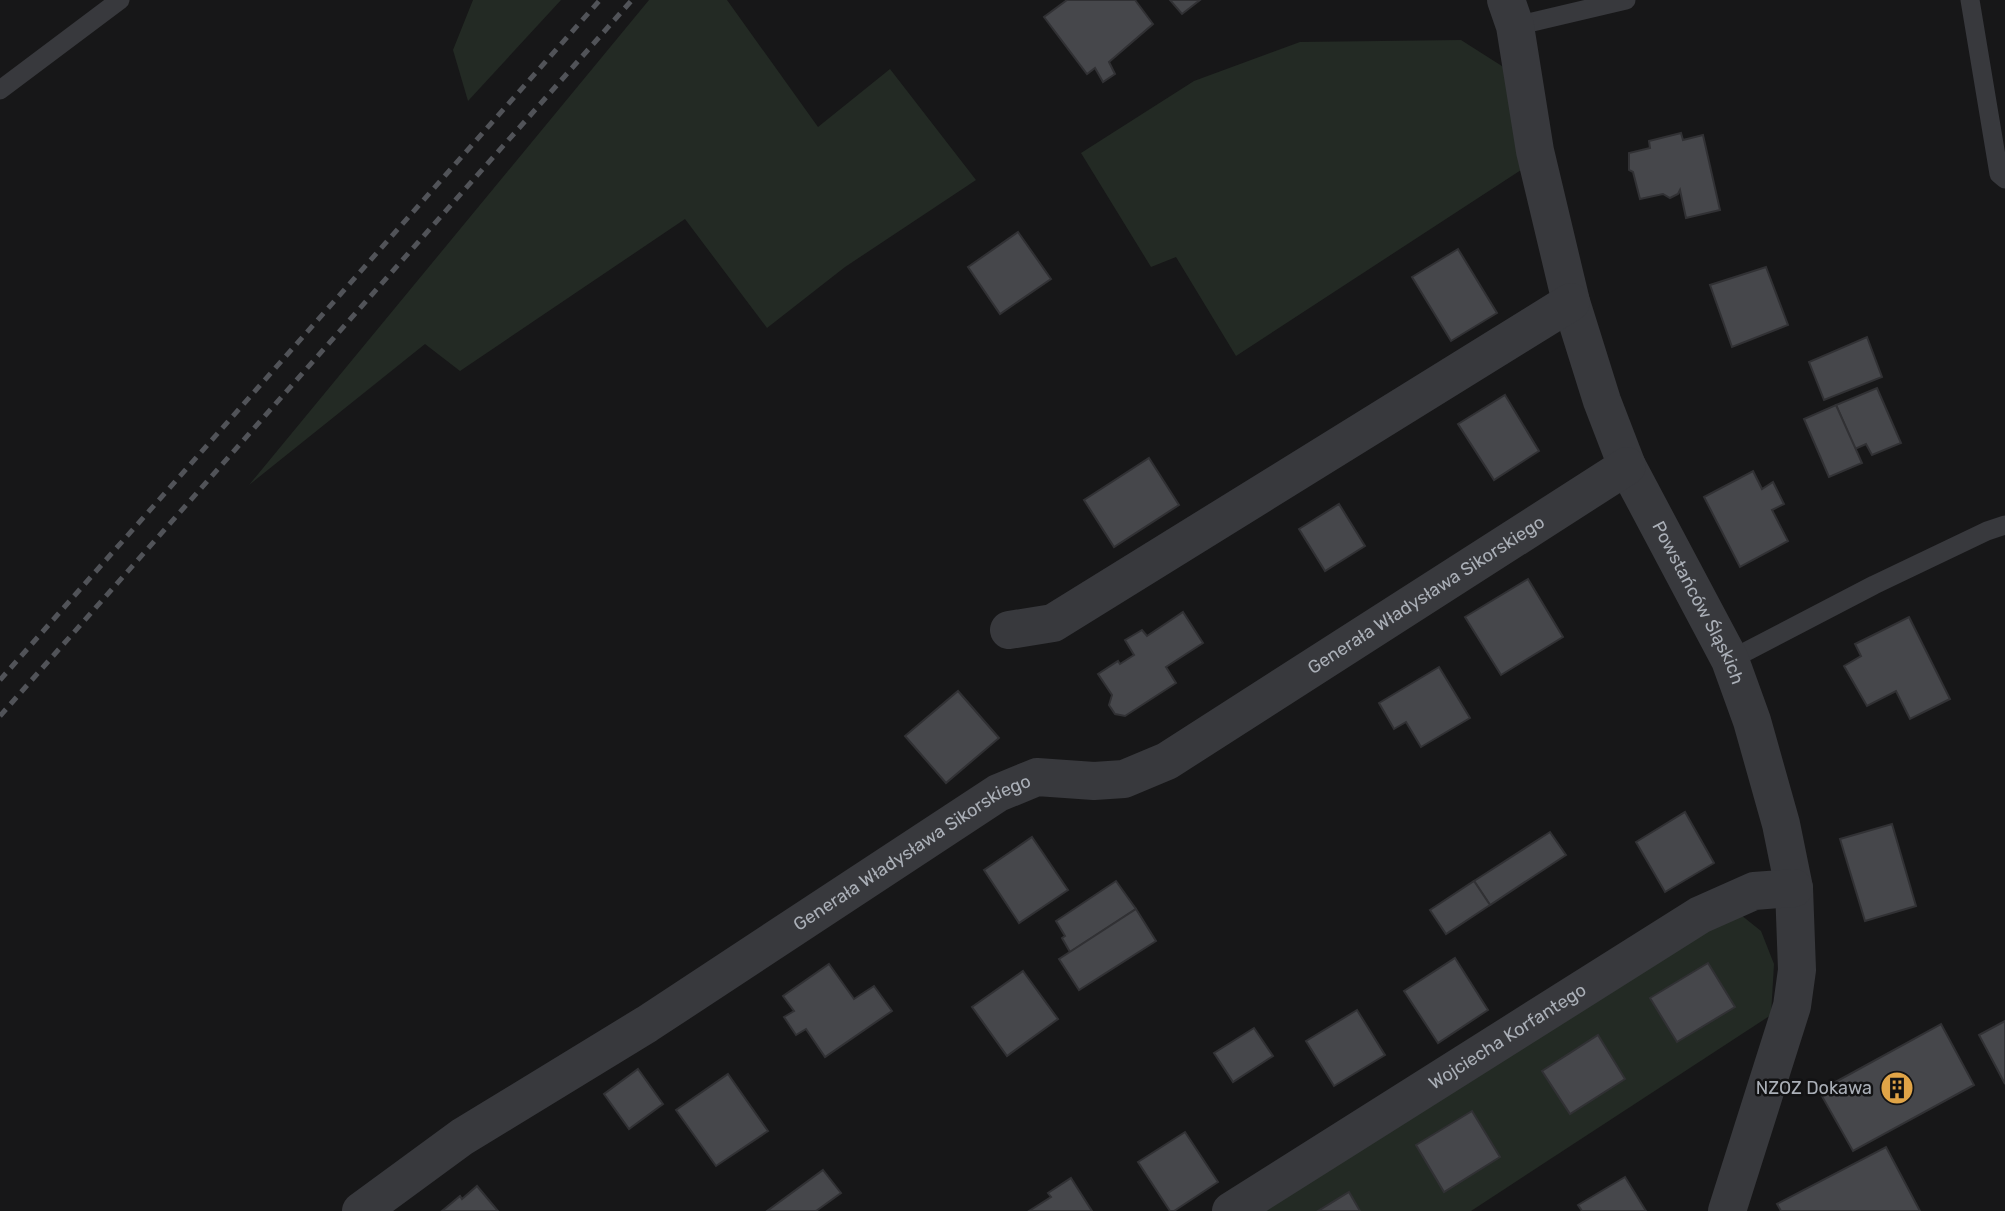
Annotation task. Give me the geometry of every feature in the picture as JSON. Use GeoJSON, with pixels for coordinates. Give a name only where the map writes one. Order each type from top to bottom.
{"type":"FeatureCollection","features":[{"type":"Feature","properties":{"kind":"street","name":"Powstańców Śląskich"},"geometry":{"type":"LineString","coordinates":[[1511,13],[1535,151],[1571,302],[1602,401],[1627,466],[1730,660],[1752,721],[1781,824],[1794,888],[1797,970],[1793,1006],[1727,1211]]}},
{"type":"Feature","properties":{"kind":"street"},"geometry":{"type":"LineString","coordinates":[[1009,630],[1054,623],[1571,302]]}},
{"type":"Feature","properties":{"kind":"street","name":"Generała Władysława Sikorskiego"},"geometry":{"type":"LineString","coordinates":[[361,1211],[462,1137],[647,1024],[998,793],[1037,777],[1124,779],[1167,761],[1627,466]]}},
{"type":"Feature","properties":{"kind":"street","name":"Wojciecha Korfantego"},"geometry":{"type":"LineString","coordinates":[[1231,1211],[1700,915],[1754,891],[1794,888]]}},
{"type":"Feature","properties":{"kind":"lane"},"geometry":{"type":"LineString","coordinates":[[0,90],[120,0]]}},
{"type":"Feature","properties":{"kind":"lane"},"geometry":{"type":"LineString","coordinates":[[1511,13],[1626,0]]}},
{"type":"Feature","properties":{"kind":"lane"},"geometry":{"type":"LineString","coordinates":[[1970,0],[1999,174],[2005,179]]}},
{"type":"Feature","properties":{"kind":"lane"},"geometry":{"type":"LineString","coordinates":[[1730,660],[1874,585],[2005,525]]}},
{"type":"Feature","properties":{"kind":"shaded area"},"geometry":{"type":"Polygon","coordinates":[[[473,0],[561,0],[468,101],[453,50],[473,0]]]}},
{"type":"Feature","properties":{"kind":"shaded area"},"geometry":{"type":"Polygon","coordinates":[[[649,0],[727,0],[818,127],[890,69],[976,180],[845,267],[767,328],[685,219],[460,371],[425,344],[249,485],[649,0]]]}},
{"type":"Feature","properties":{"kind":"shaded area"},"geometry":{"type":"Polygon","coordinates":[[[1461,40],[1505,68],[1527,166],[1236,356],[1176,257],[1151,267],[1081,153],[1194,81],[1300,42],[1461,40]]]}},
{"type":"Feature","properties":{"kind":"shaded area"},"geometry":{"type":"Polygon","coordinates":[[[1741,915],[1761,931],[1774,964],[1771,1015],[1471,1211],[1255,1211],[1702,921],[1741,915]]]}},
{"type":"Feature","properties":{"kind":"building"},"geometry":{"type":"Polygon","coordinates":[[[1067,0],[1135,0],[1153,24],[1109,62],[1115,74],[1103,82],[1095,68],[1087,74],[1044,17],[1067,0]]]}},
{"type":"Feature","properties":{"kind":"building"},"geometry":{"type":"Polygon","coordinates":[[[1170,0],[1200,0],[1182,14],[1170,0]]]}},
{"type":"Feature","properties":{"kind":"building"},"geometry":{"type":"Polygon","coordinates":[[[1681,133],[1683,140],[1703,135],[1720,210],[1686,218],[1680,190],[1670,198],[1663,194],[1640,199],[1633,172],[1629,170],[1629,153],[1650,148],[1649,141],[1681,133]]]}},
{"type":"Feature","properties":{"kind":"building"},"geometry":{"type":"Polygon","coordinates":[[[1018,232],[1051,279],[1000,314],[968,267],[1018,232]]]}},
{"type":"Feature","properties":{"kind":"building"},"geometry":{"type":"Polygon","coordinates":[[[1458,249],[1497,313],[1451,341],[1412,277],[1458,249]]]}},
{"type":"Feature","properties":{"kind":"building"},"geometry":{"type":"Polygon","coordinates":[[[1766,267],[1788,325],[1732,347],[1710,285],[1766,267]]]}},
{"type":"Feature","properties":{"kind":"building"},"geometry":{"type":"Polygon","coordinates":[[[1867,337],[1882,377],[1824,400],[1809,362],[1867,337]]]}},
{"type":"Feature","properties":{"kind":"building"},"geometry":{"type":"Polygon","coordinates":[[[1877,388],[1901,443],[1872,455],[1866,444],[1855,449],[1836,405],[1877,388]]]}},
{"type":"Feature","properties":{"kind":"building"},"geometry":{"type":"Polygon","coordinates":[[[1505,395],[1539,451],[1494,480],[1458,424],[1505,395]]]}},
{"type":"Feature","properties":{"kind":"building"},"geometry":{"type":"Polygon","coordinates":[[[1836,405],[1862,463],[1829,477],[1804,419],[1836,405]]]}},
{"type":"Feature","properties":{"kind":"building"},"geometry":{"type":"Polygon","coordinates":[[[1149,458],[1179,505],[1114,547],[1084,500],[1149,458]]]}},
{"type":"Feature","properties":{"kind":"building"},"geometry":{"type":"Polygon","coordinates":[[[1753,471],[1762,489],[1773,482],[1784,504],[1772,510],[1788,541],[1740,567],[1704,497],[1753,471]]]}},
{"type":"Feature","properties":{"kind":"building"},"geometry":{"type":"Polygon","coordinates":[[[1339,504],[1365,546],[1325,571],[1299,529],[1339,504]]]}},
{"type":"Feature","properties":{"kind":"building"},"geometry":{"type":"Polygon","coordinates":[[[1528,579],[1563,637],[1501,675],[1465,617],[1528,579]]]}},
{"type":"Feature","properties":{"kind":"building"},"geometry":{"type":"Polygon","coordinates":[[[1183,612],[1203,643],[1166,667],[1176,683],[1125,716],[1115,714],[1109,705],[1112,695],[1098,674],[1118,661],[1120,664],[1134,655],[1125,640],[1142,630],[1147,636],[1183,612]]]}},
{"type":"Feature","properties":{"kind":"building"},"geometry":{"type":"Polygon","coordinates":[[[1909,617],[1950,699],[1910,719],[1896,691],[1867,706],[1844,666],[1861,656],[1855,644],[1909,617]]]}},
{"type":"Feature","properties":{"kind":"building"},"geometry":{"type":"Polygon","coordinates":[[[1439,667],[1470,718],[1421,747],[1406,722],[1394,729],[1379,703],[1439,667]]]}},
{"type":"Feature","properties":{"kind":"building"},"geometry":{"type":"Polygon","coordinates":[[[958,691],[999,738],[946,783],[905,736],[958,691]]]}},
{"type":"Feature","properties":{"kind":"building"},"geometry":{"type":"Polygon","coordinates":[[[1685,812],[1714,863],[1665,892],[1636,842],[1685,812]]]}},
{"type":"Feature","properties":{"kind":"building"},"geometry":{"type":"Polygon","coordinates":[[[1892,824],[1916,906],[1865,921],[1840,839],[1892,824]]]}},
{"type":"Feature","properties":{"kind":"building"},"geometry":{"type":"Polygon","coordinates":[[[1550,832],[1566,855],[1490,905],[1474,881],[1550,832]]]}},
{"type":"Feature","properties":{"kind":"building"},"geometry":{"type":"Polygon","coordinates":[[[1032,837],[1068,890],[1019,923],[984,870],[1032,837]]]}},
{"type":"Feature","properties":{"kind":"building"},"geometry":{"type":"Polygon","coordinates":[[[1116,881],[1136,909],[1070,952],[1056,921],[1116,881]]]}},
{"type":"Feature","properties":{"kind":"building"},"geometry":{"type":"Polygon","coordinates":[[[1474,881],[1490,905],[1446,934],[1430,910],[1474,881]]]}},
{"type":"Feature","properties":{"kind":"building"},"geometry":{"type":"Polygon","coordinates":[[[1136,909],[1156,941],[1079,990],[1059,959],[1136,909]]]}},
{"type":"Feature","properties":{"kind":"building"},"geometry":{"type":"Polygon","coordinates":[[[1455,958],[1488,1010],[1438,1043],[1404,991],[1455,958]]]}},
{"type":"Feature","properties":{"kind":"building"},"geometry":{"type":"Polygon","coordinates":[[[1708,963],[1735,1007],[1677,1042],[1650,998],[1708,963]]]}},
{"type":"Feature","properties":{"kind":"building"},"geometry":{"type":"Polygon","coordinates":[[[829,964],[854,999],[874,986],[892,1011],[825,1057],[806,1029],[796,1035],[784,1017],[794,1011],[783,996],[829,964]]]}},
{"type":"Feature","properties":{"kind":"building"},"geometry":{"type":"Polygon","coordinates":[[[1023,971],[1058,1019],[1007,1056],[972,1007],[1023,971]]]}},
{"type":"Feature","properties":{"kind":"building"},"geometry":{"type":"Polygon","coordinates":[[[1357,1010],[1385,1055],[1334,1086],[1306,1041],[1357,1010]]]}},
{"type":"Feature","properties":{"kind":"building"},"geometry":{"type":"Polygon","coordinates":[[[2005,1021],[2005,1084],[1979,1035],[2005,1021]]]}},
{"type":"Feature","properties":{"kind":"building","name":"NZOZ Dokawa"},"geometry":{"type":"Polygon","coordinates":[[[1941,1024],[1974,1085],[1853,1151],[1819,1091],[1941,1024]]]}},
{"type":"Feature","properties":{"kind":"building"},"geometry":{"type":"Polygon","coordinates":[[[1254,1028],[1273,1056],[1233,1082],[1214,1053],[1254,1028]]]}},
{"type":"Feature","properties":{"kind":"building"},"geometry":{"type":"Polygon","coordinates":[[[1598,1035],[1625,1079],[1570,1114],[1542,1071],[1598,1035]]]}},
{"type":"Feature","properties":{"kind":"building"},"geometry":{"type":"Polygon","coordinates":[[[638,1069],[663,1104],[629,1129],[604,1094],[638,1069]]]}},
{"type":"Feature","properties":{"kind":"building"},"geometry":{"type":"Polygon","coordinates":[[[728,1074],[768,1131],[716,1166],[676,1110],[728,1074]]]}},
{"type":"Feature","properties":{"kind":"building"},"geometry":{"type":"Polygon","coordinates":[[[1472,1111],[1500,1157],[1444,1192],[1416,1145],[1472,1111]]]}},
{"type":"Feature","properties":{"kind":"building"},"geometry":{"type":"Polygon","coordinates":[[[1185,1132],[1218,1182],[1170,1211],[1138,1162],[1185,1132]]]}},
{"type":"Feature","properties":{"kind":"building"},"geometry":{"type":"Polygon","coordinates":[[[1886,1147],[1920,1211],[1781,1211],[1777,1204],[1886,1147]]]}},
{"type":"Feature","properties":{"kind":"building"},"geometry":{"type":"Polygon","coordinates":[[[823,1170],[841,1193],[816,1211],[767,1211],[823,1170]]]}},
{"type":"Feature","properties":{"kind":"building"},"geometry":{"type":"Polygon","coordinates":[[[1625,1177],[1646,1211],[1582,1211],[1578,1205],[1625,1177]]]}},
{"type":"Feature","properties":{"kind":"building"},"geometry":{"type":"Polygon","coordinates":[[[1071,1178],[1092,1211],[1029,1211],[1051,1197],[1048,1193],[1071,1178]]]}},
{"type":"Feature","properties":{"kind":"building"},"geometry":{"type":"Polygon","coordinates":[[[477,1186],[498,1211],[442,1211],[460,1196],[462,1199],[477,1186]]]}},
{"type":"Feature","properties":{"kind":"building"},"geometry":{"type":"Polygon","coordinates":[[[1349,1192],[1360,1211],[1318,1211],[1349,1192]]]}},
{"type":"Feature","properties":{"kind":"railway"},"geometry":{"type":"LineString","coordinates":[[0,680],[600,0]]}},
{"type":"Feature","properties":{"kind":"railway"},"geometry":{"type":"LineString","coordinates":[[0,716],[632,0]]}},
{"type":"Feature","properties":{"kind":"place","name":"NZOZ Dokawa"},"geometry":{"type":"Point","coordinates":[1897,1088]}}]}
